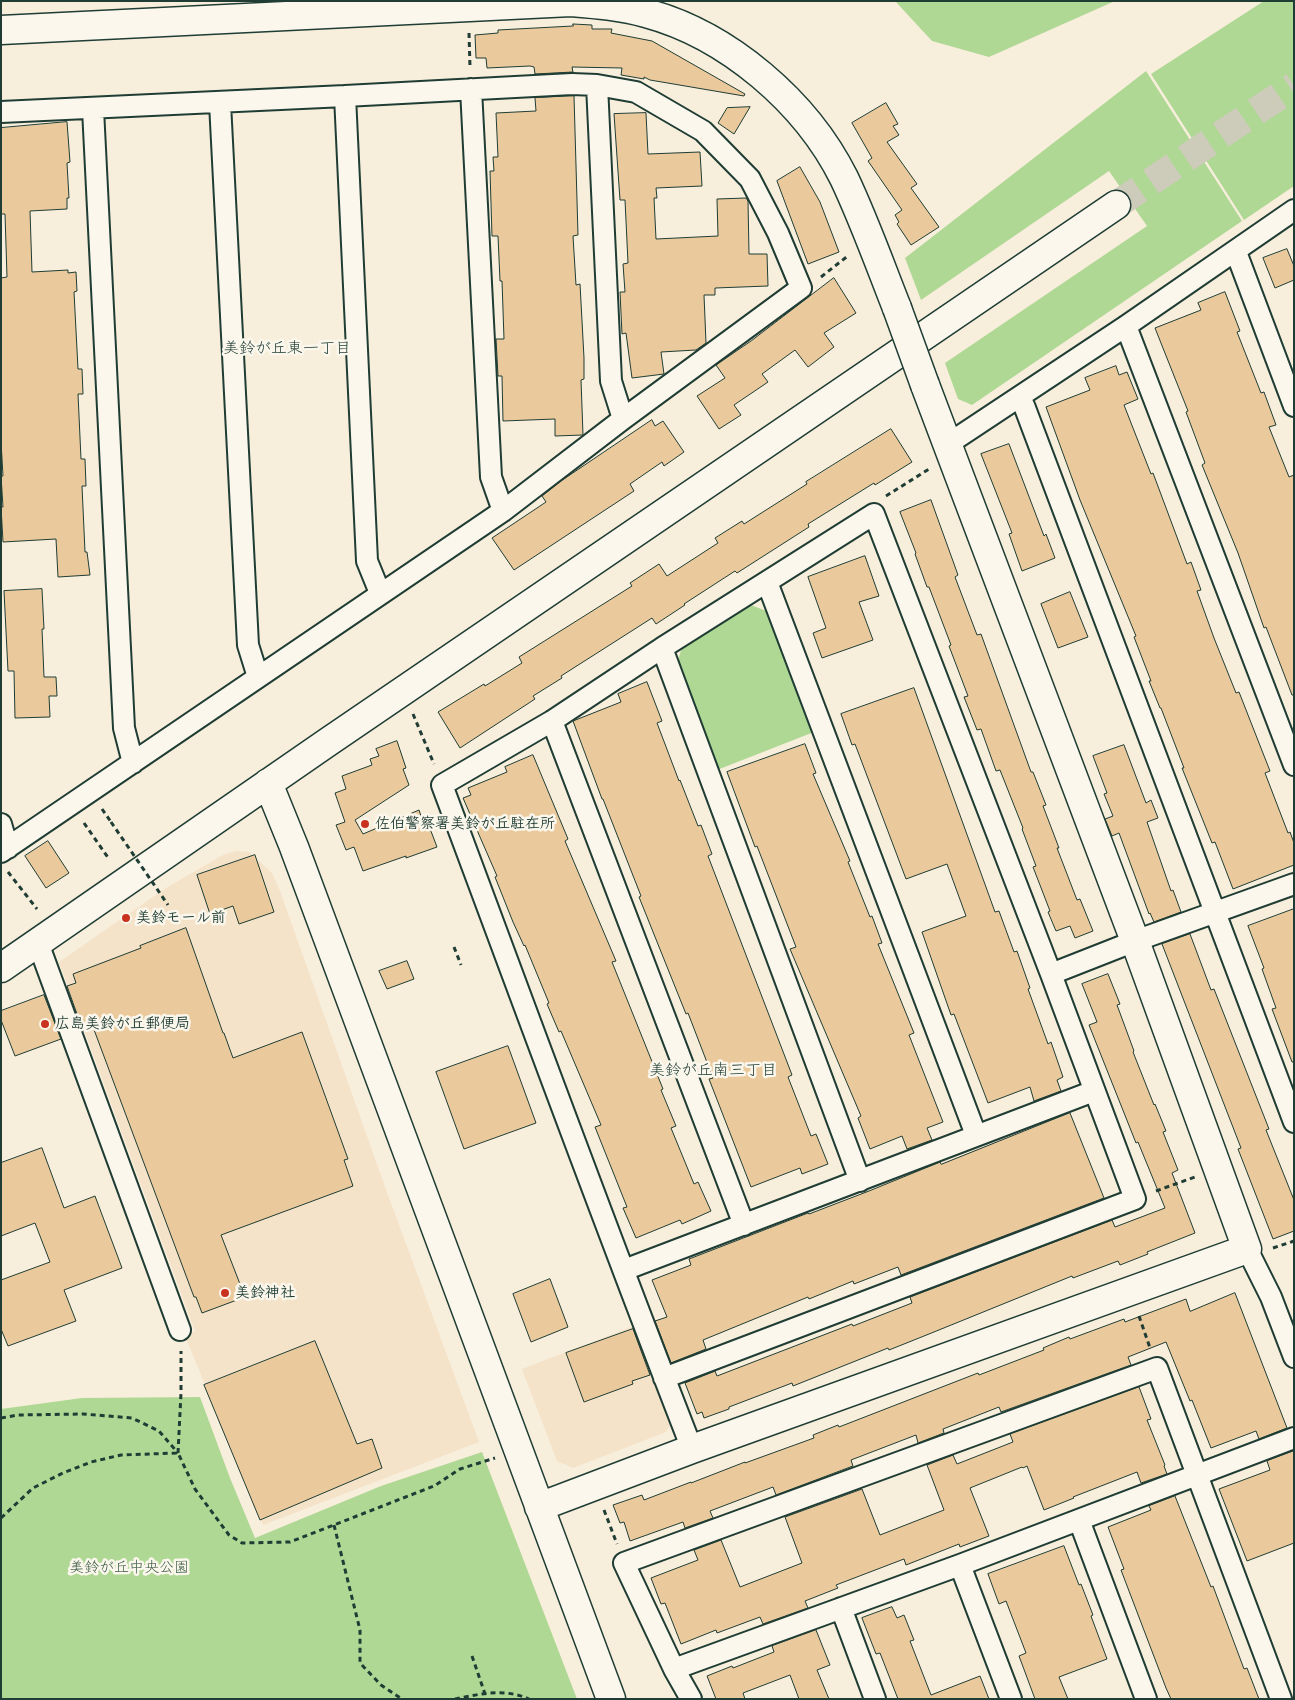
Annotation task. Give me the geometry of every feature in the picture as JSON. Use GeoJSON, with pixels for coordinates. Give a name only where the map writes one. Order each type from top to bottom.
{"type":"FeatureCollection","features":[{"type":"Feature","properties":{"kind":"street"},"geometry":{"type":"LineString","coordinates":[[1,30],[502,3],[571,2],[611,5],[647,13],[694,31],[740,58],[776,88],[810,122],[844,178],[897,308],[1135,941],[1258,1250],[1271,1297],[1294,1357]]}},
{"type":"Feature","properties":{"kind":"street"},"geometry":{"type":"LineString","coordinates":[[1,112],[572,84],[636,92],[703,131],[750,179],[778,233],[801,288],[622,419],[503,511],[133,763],[4,855],[1,824]]}},
{"type":"Feature","properties":{"kind":"street"},"geometry":{"type":"LineString","coordinates":[[597,86],[611,382],[622,419]]}},
{"type":"Feature","properties":{"kind":"street"},"geometry":{"type":"LineString","coordinates":[[471,89],[491,477],[503,511]]}},
{"type":"Feature","properties":{"kind":"street"},"geometry":{"type":"LineString","coordinates":[[345,96],[367,561],[380,594]]}},
{"type":"Feature","properties":{"kind":"street"},"geometry":{"type":"LineString","coordinates":[[220,102],[248,645],[258,677]]}},
{"type":"Feature","properties":{"kind":"street"},"geometry":{"type":"LineString","coordinates":[[93,108],[124,728],[133,763]]}},
{"type":"Feature","properties":{"kind":"street"},"geometry":{"type":"LineString","coordinates":[[1,968],[268,783],[1116,205]]}},
{"type":"Feature","properties":{"kind":"street"},"geometry":{"type":"LineString","coordinates":[[948,444],[1020,398],[1236,252],[1294,210]]}},
{"type":"Feature","properties":{"kind":"street"},"geometry":{"type":"LineString","coordinates":[[1236,252],[1294,406]]}},
{"type":"Feature","properties":{"kind":"street"},"geometry":{"type":"LineString","coordinates":[[1126,326],[1294,765]]}},
{"type":"Feature","properties":{"kind":"street"},"geometry":{"type":"LineString","coordinates":[[1020,398],[1026,408],[1294,1122]]}},
{"type":"Feature","properties":{"kind":"street"},"geometry":{"type":"LineString","coordinates":[[664,1378],[1135,1199],[1051,974],[874,514],[662,648],[552,721],[442,785],[664,1378],[692,1449]]}},
{"type":"Feature","properties":{"kind":"street"},"geometry":{"type":"LineString","coordinates":[[767,582],[976,1136]]}},
{"type":"Feature","properties":{"kind":"street"},"geometry":{"type":"LineString","coordinates":[[662,648],[860,1181]]}},
{"type":"Feature","properties":{"kind":"street"},"geometry":{"type":"LineString","coordinates":[[552,721],[744,1225]]}},
{"type":"Feature","properties":{"kind":"street"},"geometry":{"type":"LineString","coordinates":[[268,783],[294,847],[611,1699]]}},
{"type":"Feature","properties":{"kind":"street"},"geometry":{"type":"LineString","coordinates":[[1051,974],[1135,941],[1294,884]]}},
{"type":"Feature","properties":{"kind":"street"},"geometry":{"type":"LineString","coordinates":[[38,943],[180,1330]]}},
{"type":"Feature","properties":{"kind":"street"},"geometry":{"type":"LineString","coordinates":[[624,1270],[1094,1091]]}},
{"type":"Feature","properties":{"kind":"street"},"geometry":{"type":"LineString","coordinates":[[539,1506],[692,1449],[1258,1250]]}},
{"type":"Feature","properties":{"kind":"street"},"geometry":{"type":"LineString","coordinates":[[691,1699],[674,1669],[624,1563],[1157,1368],[1282,1699]]}},
{"type":"Feature","properties":{"kind":"street"},"geometry":{"type":"LineString","coordinates":[[674,1669],[1079,1520],[1294,1438]]}},
{"type":"Feature","properties":{"kind":"street"},"geometry":{"type":"LineString","coordinates":[[1079,1520],[1146,1699]]}},
{"type":"Feature","properties":{"kind":"street"},"geometry":{"type":"LineString","coordinates":[[960,1564],[1011,1699]]}},
{"type":"Feature","properties":{"kind":"street"},"geometry":{"type":"LineString","coordinates":[[841,1608],[875,1699]]}},
{"type":"Feature","properties":{"kind":"path"},"geometry":{"type":"LineString","coordinates":[[468,28],[471,89]]}},
{"type":"Feature","properties":{"kind":"path"},"geometry":{"type":"LineString","coordinates":[[801,288],[819,280],[854,250]]}},
{"type":"Feature","properties":{"kind":"path"},"geometry":{"type":"LineString","coordinates":[[874,514],[884,498],[931,468]]}},
{"type":"Feature","properties":{"kind":"path"},"geometry":{"type":"LineString","coordinates":[[412,713],[442,785]]}},
{"type":"Feature","properties":{"kind":"path"},"geometry":{"type":"LineString","coordinates":[[111,822],[168,905]]}},
{"type":"Feature","properties":{"kind":"path"},"geometry":{"type":"LineString","coordinates":[[87,828],[109,860]]}},
{"type":"Feature","properties":{"kind":"path"},"geometry":{"type":"LineString","coordinates":[[4,855],[37,908]]}},
{"type":"Feature","properties":{"kind":"path"},"geometry":{"type":"LineString","coordinates":[[454,947],[461,965]]}},
{"type":"Feature","properties":{"kind":"path"},"geometry":{"type":"LineString","coordinates":[[1135,1199],[1202,1175]]}},
{"type":"Feature","properties":{"kind":"path"},"geometry":{"type":"LineString","coordinates":[[1258,1250],[1294,1242]]}},
{"type":"Feature","properties":{"kind":"path"},"geometry":{"type":"LineString","coordinates":[[1138,1314],[1157,1368]]}},
{"type":"Feature","properties":{"kind":"path"},"geometry":{"type":"LineString","coordinates":[[178,1453],[181,1394],[180,1330]]}},
{"type":"Feature","properties":{"kind":"path"},"geometry":{"type":"LineString","coordinates":[[1,1418],[18,1415],[83,1414],[132,1418],[160,1431],[178,1453],[195,1490],[230,1535],[242,1543],[290,1542],[434,1486],[460,1469],[496,1457]]}},
{"type":"Feature","properties":{"kind":"path"},"geometry":{"type":"LineString","coordinates":[[1,1518],[34,1488],[91,1462],[121,1454],[178,1453]]}},
{"type":"Feature","properties":{"kind":"path"},"geometry":{"type":"LineString","coordinates":[[603,1507],[624,1563]]}},
{"type":"Feature","properties":{"kind":"path"},"geometry":{"type":"LineString","coordinates":[[334,1525],[360,1630],[360,1663],[381,1686],[402,1699]]}},
{"type":"Feature","properties":{"kind":"path"},"geometry":{"type":"LineString","coordinates":[[472,1656],[485,1694]]}},
{"type":"Feature","properties":{"kind":"path"},"geometry":{"type":"LineString","coordinates":[[455,1699],[504,1692],[529,1699]]}},
{"type":"Feature","properties":{"kind":"shaded area"},"geometry":{"type":"Polygon","coordinates":[[[236,851],[249,852],[260,862],[272,873],[280,891],[384,1184],[479,1442],[263,1525],[185,1336],[195,1331],[59,962],[166,888],[223,855],[236,851]]]}},
{"type":"Feature","properties":{"kind":"shaded area"},"geometry":{"type":"Polygon","coordinates":[[[634,1326],[671,1424],[666,1432],[573,1468],[557,1461],[522,1369],[634,1326]]]}},
{"type":"Feature","properties":{"kind":"green space"},"geometry":{"type":"Polygon","coordinates":[[[895,1],[1115,1],[989,57],[932,41],[895,1]]]}},
{"type":"Feature","properties":{"kind":"green space"},"geometry":{"type":"Polygon","coordinates":[[[1264,1],[1294,1],[1294,186],[1244,220],[1151,74],[1264,1]]]}},
{"type":"Feature","properties":{"kind":"green space"},"geometry":{"type":"Polygon","coordinates":[[[1146,71],[1242,221],[972,405],[958,399],[945,363],[1147,226],[1109,171],[921,300],[905,258],[1146,71]]]}},
{"type":"Feature","properties":{"kind":"green space"},"geometry":{"type":"Polygon","coordinates":[[[751,605],[769,612],[814,732],[717,770],[677,664],[682,647],[751,605]]]}},
{"type":"Feature","properties":{"kind":"green space","name":"美鈴が丘中央公園"},"geometry":{"type":"Polygon","coordinates":[[[200,1397],[255,1538],[381,1486],[482,1452],[577,1699],[1,1699],[1,1409],[82,1398],[200,1397]]]}},
{"type":"Feature","properties":{"kind":"building"},"geometry":{"type":"Polygon","coordinates":[[[573,24],[592,25],[592,29],[612,29],[611,33],[652,41],[745,94],[744,96],[650,80],[644,77],[644,79],[621,75],[622,68],[572,67],[573,72],[535,74],[534,67],[530,66],[487,68],[486,58],[476,58],[475,35],[498,33],[498,30],[573,26],[573,24]]]}},
{"type":"Feature","properties":{"kind":"building"},"geometry":{"type":"Polygon","coordinates":[[[574,96],[578,235],[573,236],[576,285],[580,284],[584,358],[584,379],[581,380],[583,435],[555,436],[555,419],[503,421],[502,376],[498,376],[496,339],[504,339],[502,281],[500,281],[498,236],[492,236],[490,171],[494,171],[493,157],[498,157],[496,113],[536,111],[535,98],[574,96]]]}},
{"type":"Feature","properties":{"kind":"building"},"geometry":{"type":"Polygon","coordinates":[[[886,103],[898,124],[893,126],[899,135],[887,142],[917,184],[911,188],[939,227],[911,245],[897,224],[899,222],[895,215],[902,210],[868,161],[872,158],[852,123],[886,103]]]}},
{"type":"Feature","properties":{"kind":"building"},"geometry":{"type":"Polygon","coordinates":[[[750,107],[734,134],[718,123],[727,108],[750,107]]]}},
{"type":"Feature","properties":{"kind":"building"},"geometry":{"type":"Polygon","coordinates":[[[646,113],[648,154],[700,152],[702,186],[656,188],[657,198],[654,198],[656,239],[718,236],[717,199],[746,198],[748,201],[749,254],[767,254],[768,286],[715,288],[715,295],[704,295],[706,343],[696,350],[661,352],[664,374],[632,378],[626,333],[622,334],[620,292],[625,292],[623,264],[628,263],[625,200],[620,200],[614,114],[646,113]]]}},
{"type":"Feature","properties":{"kind":"building"},"geometry":{"type":"Polygon","coordinates":[[[67,122],[70,162],[67,163],[69,198],[67,198],[67,209],[30,211],[32,272],[68,270],[68,273],[76,272],[77,291],[74,292],[78,369],[82,369],[83,394],[78,394],[81,459],[85,459],[86,486],[82,486],[85,552],[87,552],[90,575],[58,577],[56,539],[3,542],[1,507],[3,507],[1,476],[3,476],[1,442],[1,278],[7,277],[5,214],[1,214],[1,128],[67,122]]]}},
{"type":"Feature","properties":{"kind":"building"},"geometry":{"type":"Polygon","coordinates":[[[800,167],[820,202],[839,252],[808,264],[777,181],[800,167]]]}},
{"type":"Feature","properties":{"kind":"building"},"geometry":{"type":"Polygon","coordinates":[[[1287,249],[1294,266],[1294,280],[1275,288],[1263,258],[1287,249]]]}},
{"type":"Feature","properties":{"kind":"building"},"geometry":{"type":"Polygon","coordinates":[[[834,278],[856,313],[824,333],[834,347],[808,367],[795,350],[762,374],[768,382],[734,405],[741,415],[719,429],[697,396],[725,378],[716,365],[834,278]]]}},
{"type":"Feature","properties":{"kind":"building"},"geometry":{"type":"Polygon","coordinates":[[[1225,292],[1240,331],[1237,332],[1261,393],[1264,392],[1276,425],[1269,427],[1289,477],[1294,475],[1294,695],[1292,695],[1266,627],[1264,628],[1238,553],[1202,465],[1205,463],[1186,412],[1188,411],[1155,328],[1201,310],[1198,303],[1225,292]]]}},
{"type":"Feature","properties":{"kind":"building"},"geometry":{"type":"Polygon","coordinates":[[[1116,366],[1119,375],[1127,372],[1138,399],[1124,405],[1151,474],[1153,473],[1187,564],[1191,562],[1201,590],[1197,591],[1214,638],[1236,693],[1239,692],[1270,771],[1265,773],[1288,833],[1290,832],[1294,843],[1294,865],[1233,889],[1215,842],[1212,843],[1182,768],[1184,768],[1149,681],[1151,681],[1134,637],[1136,636],[1080,500],[1046,407],[1090,390],[1085,378],[1116,366]]]}},
{"type":"Feature","properties":{"kind":"building"},"geometry":{"type":"Polygon","coordinates":[[[652,420],[655,426],[663,421],[684,452],[664,466],[662,462],[630,484],[634,491],[514,570],[492,538],[546,502],[542,496],[561,481],[652,420]]]}},
{"type":"Feature","properties":{"kind":"building"},"geometry":{"type":"Polygon","coordinates":[[[891,429],[912,462],[808,524],[809,527],[737,573],[735,571],[656,624],[652,618],[561,676],[562,678],[533,696],[535,699],[460,748],[438,712],[522,663],[519,657],[632,586],[630,583],[659,564],[667,576],[718,543],[715,538],[742,521],[744,524],[807,484],[806,482],[891,429]]]}},
{"type":"Feature","properties":{"kind":"building"},"geometry":{"type":"Polygon","coordinates":[[[1009,444],[1044,536],[1046,534],[1055,558],[1022,571],[1009,534],[1012,533],[981,454],[1009,444]]]}},
{"type":"Feature","properties":{"kind":"building"},"geometry":{"type":"Polygon","coordinates":[[[931,500],[958,575],[955,577],[977,635],[981,634],[1031,772],[1033,772],[1046,805],[1043,806],[1077,900],[1080,899],[1093,931],[1075,938],[1070,926],[1056,931],[1048,912],[1050,911],[1033,867],[1036,866],[1023,828],[1000,770],[996,771],[981,729],[977,730],[964,697],[968,696],[949,646],[951,645],[929,587],[927,587],[900,512],[931,500]]]}},
{"type":"Feature","properties":{"kind":"building"},"geometry":{"type":"Polygon","coordinates":[[[865,556],[879,596],[859,602],[873,640],[822,658],[813,633],[826,628],[808,577],[865,556]]]}},
{"type":"Feature","properties":{"kind":"building"},"geometry":{"type":"Polygon","coordinates":[[[42,589],[44,677],[56,677],[57,696],[49,696],[50,717],[15,718],[14,671],[8,671],[4,591],[42,589]]]}},
{"type":"Feature","properties":{"kind":"building"},"geometry":{"type":"Polygon","coordinates":[[[1070,592],[1088,637],[1058,648],[1041,604],[1070,592]]]}},
{"type":"Feature","properties":{"kind":"building"},"geometry":{"type":"Polygon","coordinates":[[[647,682],[662,721],[657,723],[698,826],[701,825],[712,854],[708,856],[792,1075],[788,1077],[811,1136],[816,1134],[828,1164],[802,1174],[800,1168],[751,1187],[709,1079],[713,1078],[639,897],[641,896],[573,721],[621,702],[618,694],[647,682]]]}},
{"type":"Feature","properties":{"kind":"building"},"geometry":{"type":"Polygon","coordinates":[[[914,688],[995,912],[999,911],[1014,952],[1017,951],[1030,988],[1028,989],[1048,1044],[1051,1042],[1063,1077],[1057,1080],[1061,1091],[1034,1101],[1030,1087],[988,1103],[954,1014],[951,1015],[922,932],[966,916],[947,864],[906,879],[855,744],[852,745],[841,714],[914,688]]]}},
{"type":"Feature","properties":{"kind":"building"},"geometry":{"type":"Polygon","coordinates":[[[397,741],[406,768],[403,769],[409,785],[355,820],[363,834],[419,810],[422,819],[426,818],[437,847],[363,871],[354,847],[346,850],[336,825],[345,822],[335,793],[346,789],[342,776],[372,765],[370,759],[379,756],[376,749],[397,741]]]}},
{"type":"Feature","properties":{"kind":"building"},"geometry":{"type":"Polygon","coordinates":[[[805,744],[816,773],[813,774],[882,943],[878,944],[914,1033],[909,1035],[943,1122],[927,1128],[932,1140],[907,1149],[902,1136],[870,1149],[858,1118],[861,1116],[790,949],[796,947],[727,772],[805,744]]]}},
{"type":"Feature","properties":{"kind":"building"},"geometry":{"type":"Polygon","coordinates":[[[1124,745],[1146,803],[1151,800],[1158,818],[1147,822],[1171,891],[1173,890],[1181,912],[1154,922],[1149,914],[1119,833],[1112,836],[1105,819],[1113,816],[1104,794],[1107,793],[1093,756],[1124,745]]]}},
{"type":"Feature","properties":{"kind":"building"},"geometry":{"type":"Polygon","coordinates":[[[533,755],[568,839],[565,841],[616,961],[612,962],[676,1126],[671,1128],[694,1184],[698,1182],[711,1211],[682,1224],[680,1220],[636,1238],[623,1208],[627,1207],[595,1127],[601,1125],[561,1031],[559,1032],[547,1004],[549,1003],[525,945],[513,922],[495,877],[497,876],[463,798],[471,795],[468,788],[507,772],[505,767],[533,755]]]}},
{"type":"Feature","properties":{"kind":"building"},"geometry":{"type":"Polygon","coordinates":[[[48,841],[69,873],[46,888],[25,856],[48,841]]]}},
{"type":"Feature","properties":{"kind":"building"},"geometry":{"type":"Polygon","coordinates":[[[255,855],[274,912],[239,924],[233,906],[210,914],[197,875],[255,855]]]}},
{"type":"Feature","properties":{"kind":"building"},"geometry":{"type":"Polygon","coordinates":[[[1294,909],[1294,1062],[1292,1062],[1272,1009],[1276,1008],[1262,969],[1264,968],[1248,926],[1294,909]]]}},
{"type":"Feature","properties":{"kind":"building"},"geometry":{"type":"Polygon","coordinates":[[[186,928],[233,1058],[302,1032],[348,1159],[344,1160],[353,1186],[221,1235],[245,1297],[202,1313],[196,1297],[194,1297],[93,1027],[83,1031],[67,986],[76,983],[73,974],[141,948],[140,946],[186,928]]]}},
{"type":"Feature","properties":{"kind":"building"},"geometry":{"type":"Polygon","coordinates":[[[1190,934],[1211,990],[1214,989],[1269,1129],[1266,1130],[1294,1200],[1294,1231],[1273,1239],[1238,1149],[1241,1148],[1162,944],[1190,934]]]}},
{"type":"Feature","properties":{"kind":"building"},"geometry":{"type":"Polygon","coordinates":[[[407,961],[414,979],[387,989],[379,971],[407,961]]]}},
{"type":"Feature","properties":{"kind":"building"},"geometry":{"type":"Polygon","coordinates":[[[1108,974],[1120,1004],[1117,1005],[1133,1052],[1166,1131],[1163,1132],[1178,1170],[1172,1173],[1195,1233],[1120,1265],[1118,1261],[1073,1278],[1072,1276],[889,1350],[888,1348],[793,1386],[792,1383],[704,1418],[702,1412],[697,1414],[685,1383],[715,1371],[717,1376],[852,1324],[853,1326],[912,1303],[910,1297],[1112,1220],[1115,1227],[1165,1208],[1138,1142],[1136,1143],[1089,1025],[1097,1022],[1082,984],[1108,974]]]}},
{"type":"Feature","properties":{"kind":"building"},"geometry":{"type":"Polygon","coordinates":[[[44,995],[61,1039],[15,1056],[1,1020],[1,1011],[44,995]]]}},
{"type":"Feature","properties":{"kind":"building"},"geometry":{"type":"Polygon","coordinates":[[[508,1046],[536,1123],[464,1149],[436,1072],[508,1046]]]}},
{"type":"Feature","properties":{"kind":"building"},"geometry":{"type":"Polygon","coordinates":[[[1070,1113],[1104,1198],[901,1275],[898,1267],[854,1284],[853,1281],[809,1299],[808,1297],[703,1340],[706,1349],[671,1363],[655,1321],[667,1317],[652,1280],[691,1265],[689,1259],[1070,1113]]]}},
{"type":"Feature","properties":{"kind":"building"},"geometry":{"type":"Polygon","coordinates":[[[42,1148],[64,1208],[95,1196],[122,1268],[64,1290],[76,1321],[8,1346],[1,1329],[1,1280],[50,1262],[35,1223],[1,1236],[1,1163],[42,1148]]]}},
{"type":"Feature","properties":{"kind":"building"},"geometry":{"type":"Polygon","coordinates":[[[550,1279],[568,1327],[531,1342],[513,1294],[550,1279]]]}},
{"type":"Feature","properties":{"kind":"building"},"geometry":{"type":"Polygon","coordinates":[[[1235,1293],[1287,1428],[1259,1439],[1256,1431],[1211,1448],[1166,1342],[1128,1357],[1131,1365],[1001,1412],[999,1407],[943,1429],[944,1433],[918,1443],[916,1435],[851,1460],[853,1466],[776,1495],[773,1487],[710,1511],[713,1518],[685,1528],[683,1522],[630,1541],[624,1522],[620,1523],[613,1505],[642,1495],[644,1500],[814,1438],[813,1435],[838,1425],[839,1427],[978,1373],[979,1375],[1044,1350],[1043,1348],[1069,1337],[1070,1339],[1124,1319],[1125,1322],[1186,1299],[1190,1311],[1235,1293]]]}},
{"type":"Feature","properties":{"kind":"building"},"geometry":{"type":"Polygon","coordinates":[[[633,1329],[650,1375],[632,1381],[633,1384],[584,1402],[566,1353],[633,1329]]]}},
{"type":"Feature","properties":{"kind":"building"},"geometry":{"type":"Polygon","coordinates":[[[315,1341],[357,1444],[372,1439],[382,1468],[260,1520],[204,1385],[315,1341]]]}},
{"type":"Feature","properties":{"kind":"building"},"geometry":{"type":"Polygon","coordinates":[[[1139,1387],[1151,1419],[1147,1420],[1167,1474],[1141,1483],[1137,1472],[1044,1510],[1027,1466],[1022,1467],[970,1488],[989,1536],[960,1547],[959,1544],[906,1565],[904,1559],[836,1585],[838,1588],[805,1601],[808,1608],[763,1624],[760,1617],[717,1633],[716,1630],[681,1644],[665,1603],[661,1604],[651,1578],[698,1560],[694,1550],[721,1540],[740,1587],[802,1563],[785,1517],[862,1489],[880,1535],[944,1510],[927,1465],[953,1455],[957,1464],[1013,1442],[1010,1434],[1139,1387]]]}},
{"type":"Feature","properties":{"kind":"building"},"geometry":{"type":"Polygon","coordinates":[[[1294,1451],[1294,1543],[1247,1561],[1219,1489],[1270,1470],[1267,1461],[1294,1451]]]}},
{"type":"Feature","properties":{"kind":"building"},"geometry":{"type":"Polygon","coordinates":[[[1175,1496],[1211,1587],[1213,1586],[1244,1669],[1247,1668],[1259,1699],[1171,1699],[1166,1688],[1121,1570],[1124,1569],[1108,1527],[1151,1510],[1149,1506],[1175,1496]]]}},
{"type":"Feature","properties":{"kind":"building"},"geometry":{"type":"Polygon","coordinates":[[[1064,1546],[1093,1615],[1091,1616],[1107,1659],[1059,1677],[1068,1699],[1035,1699],[1019,1656],[1026,1653],[1006,1601],[999,1604],[988,1574],[1064,1546]]]}},
{"type":"Feature","properties":{"kind":"building"},"geometry":{"type":"Polygon","coordinates":[[[892,1607],[897,1618],[904,1615],[914,1640],[910,1641],[931,1695],[980,1676],[989,1699],[898,1699],[880,1653],[876,1654],[862,1618],[892,1607]]]}},
{"type":"Feature","properties":{"kind":"building"},"geometry":{"type":"Polygon","coordinates":[[[816,1630],[830,1665],[817,1670],[829,1699],[799,1699],[790,1675],[743,1693],[745,1699],[716,1699],[707,1676],[774,1652],[772,1646],[816,1630]]]}},
{"type":"Feature","properties":{"kind":"tunnel"},"geometry":{"type":"LineString","coordinates":[[1116,205],[1294,86]]}},
{"type":"Feature","properties":{"kind":"place","name":"佐伯警察署美鈴が丘駐在所"},"geometry":{"type":"Point","coordinates":[365,824]}},
{"type":"Feature","properties":{"kind":"place","name":"美鈴モール前"},"geometry":{"type":"Point","coordinates":[126,918]}},
{"type":"Feature","properties":{"kind":"place","name":"広島美鈴が丘郵便局"},"geometry":{"type":"Point","coordinates":[45,1024]}},
{"type":"Feature","properties":{"kind":"place","name":"美鈴神社"},"geometry":{"type":"Point","coordinates":[225,1293]}},
{"type":"Feature","properties":{"kind":"district","name":"美鈴が丘東一丁目"},"geometry":{"type":"Point","coordinates":[287,348]}},
{"type":"Feature","properties":{"kind":"district","name":"美鈴が丘南三丁目"},"geometry":{"type":"Point","coordinates":[713,1070]}}]}
